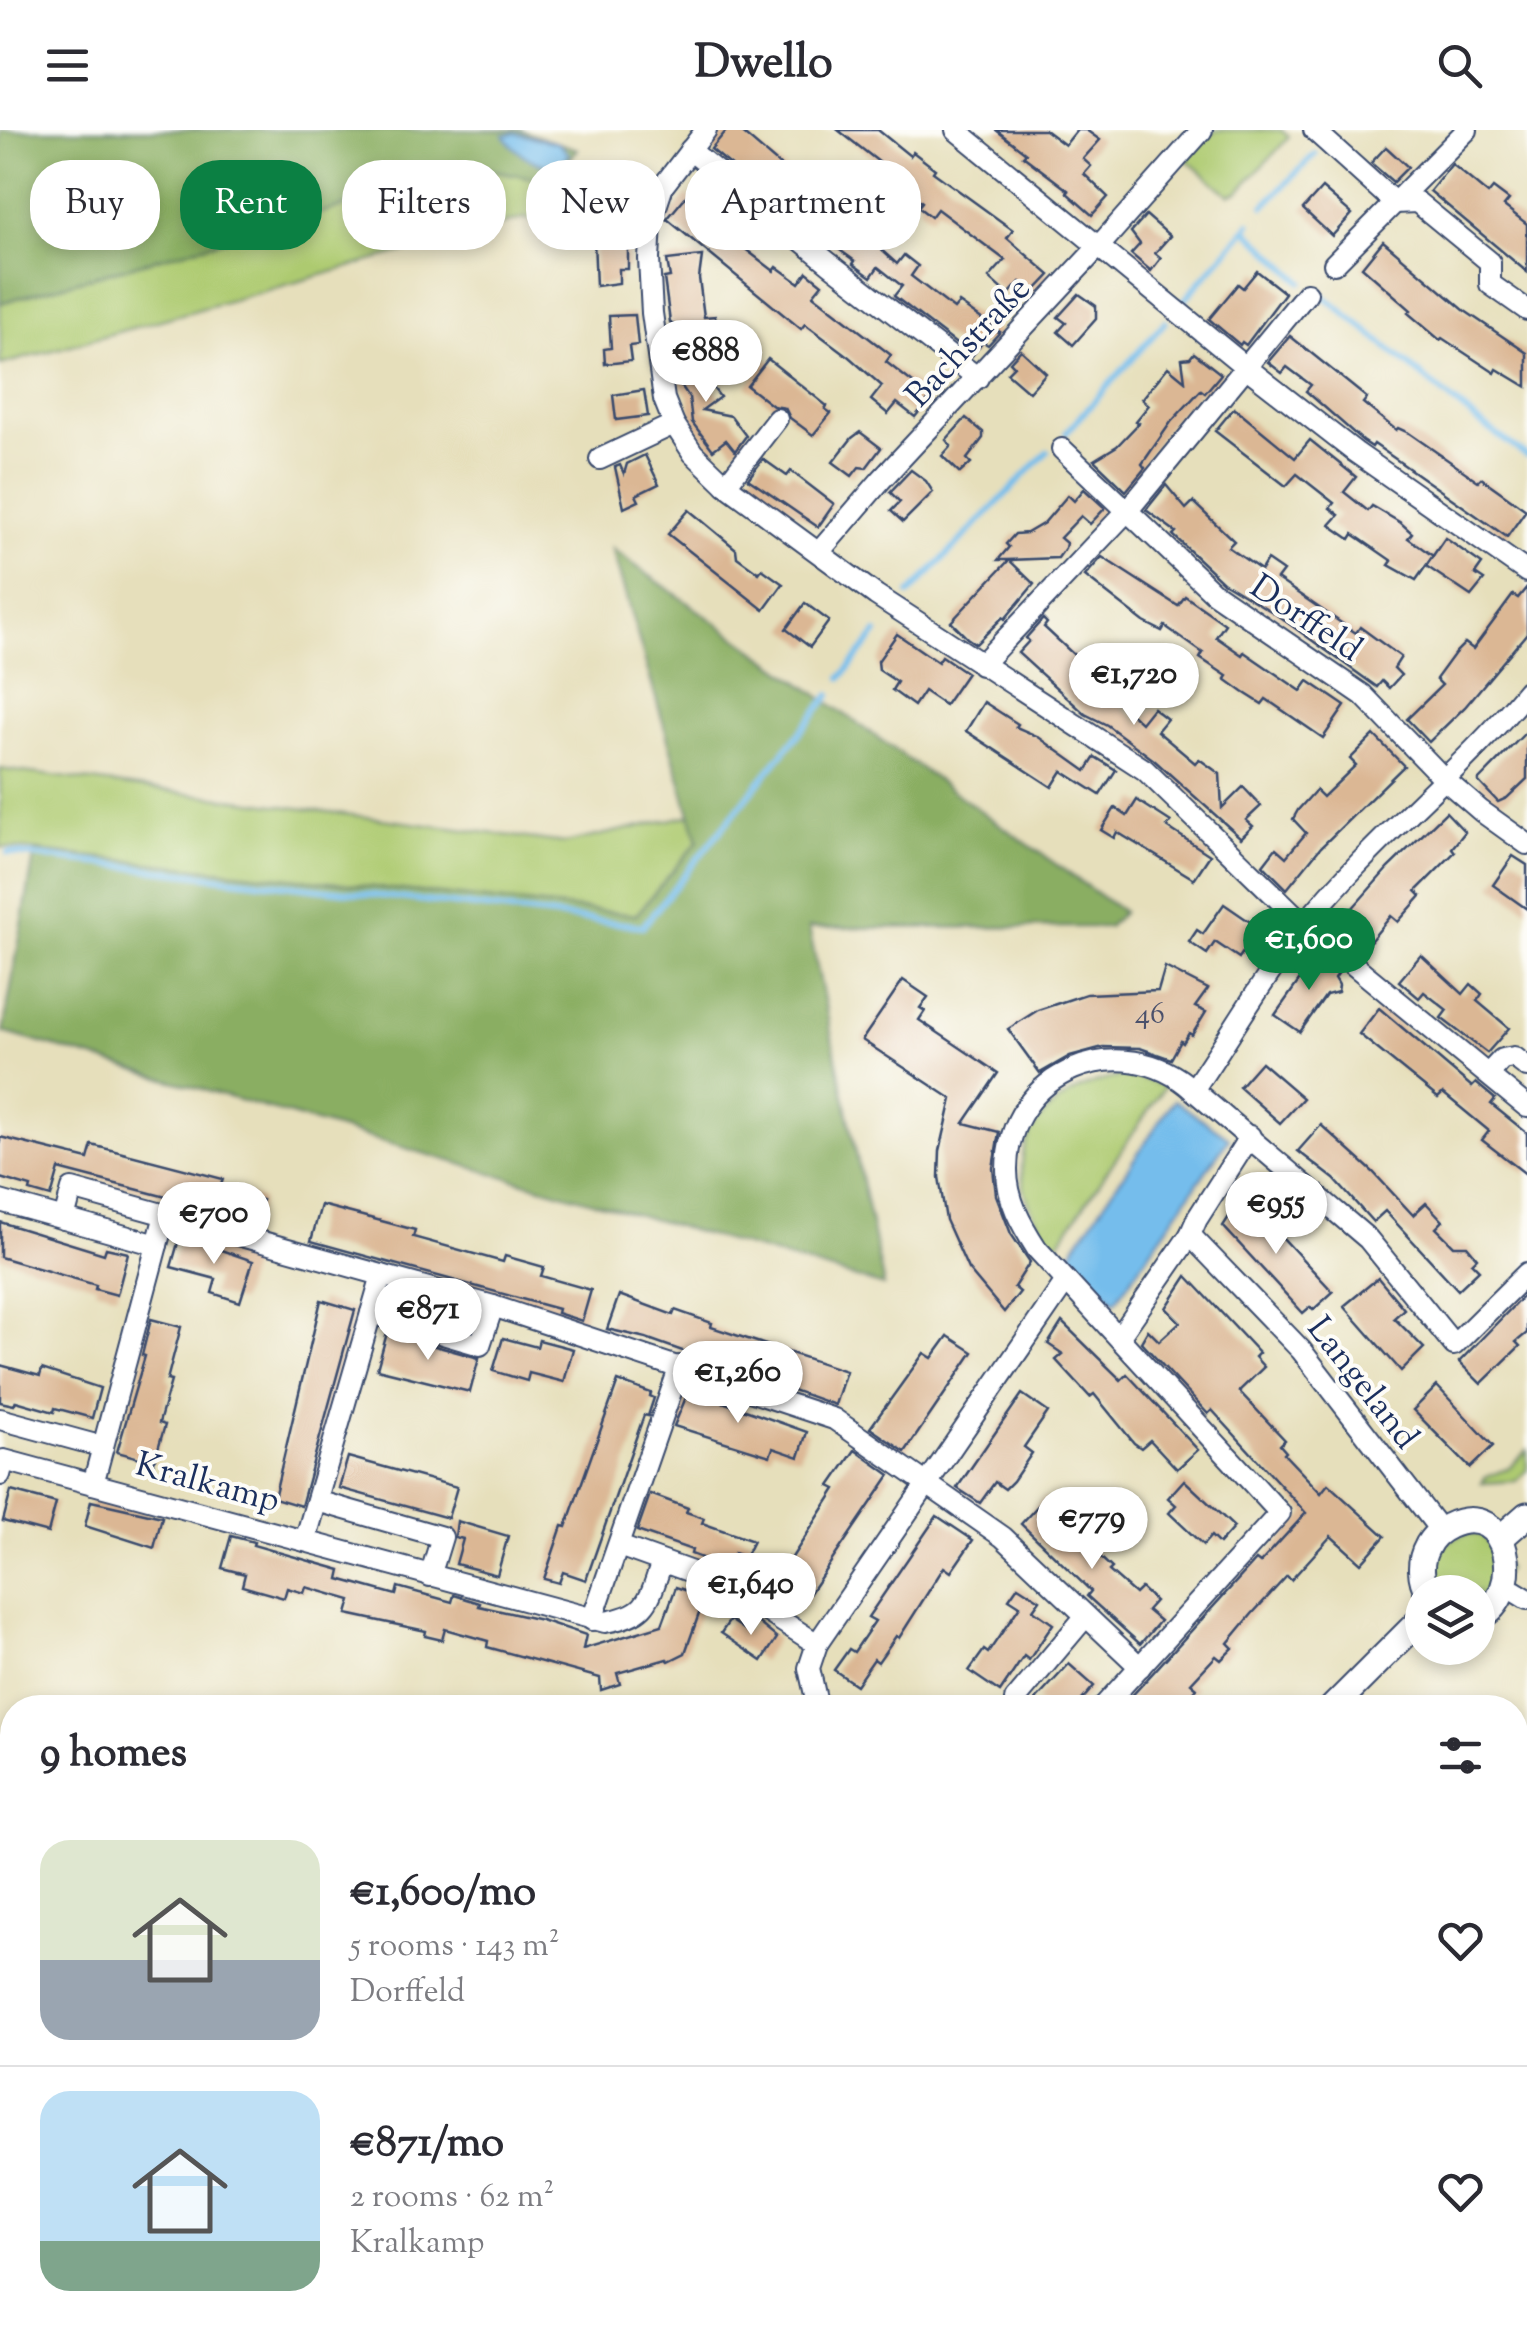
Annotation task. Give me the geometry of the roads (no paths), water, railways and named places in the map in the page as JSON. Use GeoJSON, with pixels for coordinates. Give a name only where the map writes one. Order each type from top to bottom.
{"type":"FeatureCollection","features":[{"type":"Feature","properties":{"kind":"main road"},"geometry":{"type":"LineString","coordinates":[[1504,1535],[1527,1515]]}},
{"type":"Feature","properties":{"kind":"main road"},"geometry":{"type":"LineString","coordinates":[[1423,1575],[1421,1566],[1427,1546],[1440,1530],[1473,1521],[1490,1525],[1504,1535],[1516,1552],[1520,1595],[1495,1609]]}},
{"type":"Feature","properties":{"kind":"main road"},"geometry":{"type":"LineString","coordinates":[[1345,1695],[1405,1635]]}},
{"type":"Feature","properties":{"kind":"street"},"geometry":{"type":"LineString","coordinates":[[706,130],[663,186],[651,222],[652,313],[664,398],[674,424],[693,454],[726,486],[894,607],[1145,770],[1305,925],[1527,1107]]}},
{"type":"Feature","properties":{"kind":"street"},"geometry":{"type":"LineString","coordinates":[[956,130],[1246,368],[1355,452],[1527,572]]}},
{"type":"Feature","properties":{"kind":"street","name":"Bachstraße"},"geometry":{"type":"LineString","coordinates":[[820,552],[881,480],[1202,130]]}},
{"type":"Feature","properties":{"kind":"street"},"geometry":{"type":"LineString","coordinates":[[1314,130],[1394,203],[1417,202],[1490,262],[1490,284],[1527,310]]}},
{"type":"Feature","properties":{"kind":"street"},"geometry":{"type":"LineString","coordinates":[[1334,264],[1468,130]]}},
{"type":"Feature","properties":{"kind":"street"},"geometry":{"type":"LineString","coordinates":[[690,150],[978,378]]}},
{"type":"Feature","properties":{"kind":"street"},"geometry":{"type":"LineString","coordinates":[[981,665],[1129,510],[1307,292]]}},
{"type":"Feature","properties":{"kind":"street"},"geometry":{"type":"LineString","coordinates":[[726,486],[777,420]]}},
{"type":"Feature","properties":{"kind":"street"},"geometry":{"type":"LineString","coordinates":[[600,459],[674,424]]}},
{"type":"Feature","properties":{"kind":"street","name":"Dorffeld"},"geometry":{"type":"LineString","coordinates":[[1062,449],[1214,593],[1363,694],[1445,780],[1527,844]]}},
{"type":"Feature","properties":{"kind":"street"},"geometry":{"type":"LineString","coordinates":[[1194,1090],[1305,925],[1527,690]]}},
{"type":"Feature","properties":{"kind":"street"},"geometry":{"type":"LineString","coordinates":[[1488,1074],[1502,1059],[1514,1057],[1527,1067]]}},
{"type":"Feature","properties":{"kind":"street"},"geometry":{"type":"LineString","coordinates":[[1114,1695],[1280,1513],[1037,1249],[1018,1217],[1009,1191],[1009,1148],[1026,1108],[1050,1082],[1096,1061],[1114,1059],[1160,1066],[1176,1074],[1368,1239],[1454,1345],[1527,1273]]}},
{"type":"Feature","properties":{"kind":"street"},"geometry":{"type":"LineString","coordinates":[[1120,1336],[1190,1235],[1250,1136]]}},
{"type":"Feature","properties":{"kind":"street"},"geometry":{"type":"LineString","coordinates":[[64,1219],[72,1189],[493,1306],[834,1419],[1003,1537],[1140,1667]]}},
{"type":"Feature","properties":{"kind":"street"},"geometry":{"type":"LineString","coordinates":[[0,1201],[157,1245]]}},
{"type":"Feature","properties":{"kind":"street","name":"Kralkamp"},"geometry":{"type":"LineString","coordinates":[[93,1484],[165,1215]]}},
{"type":"Feature","properties":{"kind":"street","name":"Langeland"},"geometry":{"type":"LineString","coordinates":[[1190,1235],[1301,1350],[1440,1530]]}},
{"type":"Feature","properties":{"kind":"street","name":"Kralkamp"},"geometry":{"type":"LineString","coordinates":[[306,1542],[382,1275]]}},
{"type":"Feature","properties":{"kind":"street"},"geometry":{"type":"LineString","coordinates":[[815,1695],[809,1668],[817,1644],[1066,1280]]}},
{"type":"Feature","properties":{"kind":"street"},"geometry":{"type":"LineString","coordinates":[[371,1312],[480,1345],[493,1306]]}},
{"type":"Feature","properties":{"kind":"street"},"geometry":{"type":"LineString","coordinates":[[592,1620],[680,1366]]}},
{"type":"Feature","properties":{"kind":"street","name":"Kralkamp"},"geometry":{"type":"LineString","coordinates":[[103,1447],[8,1421],[2,1468],[93,1484],[605,1622],[640,1612],[648,1604],[662,1562]]}},
{"type":"Feature","properties":{"kind":"street","name":"Kralkamp"},"geometry":{"type":"LineString","coordinates":[[317,1501],[442,1537],[430,1576]]}},
{"type":"Feature","properties":{"kind":"street"},"geometry":{"type":"LineString","coordinates":[[619,1546],[725,1584],[817,1644]]}},
{"type":"Feature","properties":{"kind":"street"},"geometry":{"type":"LineString","coordinates":[[1019,1695],[1084,1617]]}},
{"type":"Feature","properties":{"kind":"water"},"geometry":{"type":"Polygon","coordinates":[[[515,133],[558,143],[569,154],[564,160],[533,160],[520,153],[504,135],[515,133]]]}},
{"type":"Feature","properties":{"kind":"water"},"geometry":{"type":"Polygon","coordinates":[[[1174,1100],[1229,1138],[1115,1302],[1069,1255],[1174,1100]]]}},
{"type":"Feature","properties":{"kind":"waterway"},"geometry":{"type":"LineString","coordinates":[[1264,206],[1315,154]]}},
{"type":"Feature","properties":{"kind":"waterway"},"geometry":{"type":"LineString","coordinates":[[1181,304],[1250,224]]}},
{"type":"Feature","properties":{"kind":"waterway"},"geometry":{"type":"LineString","coordinates":[[1246,229],[1302,282]]}},
{"type":"Feature","properties":{"kind":"waterway"},"geometry":{"type":"LineString","coordinates":[[1319,292],[1476,420],[1527,456]]}},
{"type":"Feature","properties":{"kind":"waterway"},"geometry":{"type":"LineString","coordinates":[[1066,433],[1165,322]]}},
{"type":"Feature","properties":{"kind":"waterway"},"geometry":{"type":"LineString","coordinates":[[909,594],[1047,452]]}},
{"type":"Feature","properties":{"kind":"waterway"},"geometry":{"type":"LineString","coordinates":[[841,678],[877,633]]}},
{"type":"Feature","properties":{"kind":"waterway"},"geometry":{"type":"LineString","coordinates":[[8,853],[643,926],[830,695]]}}]}
